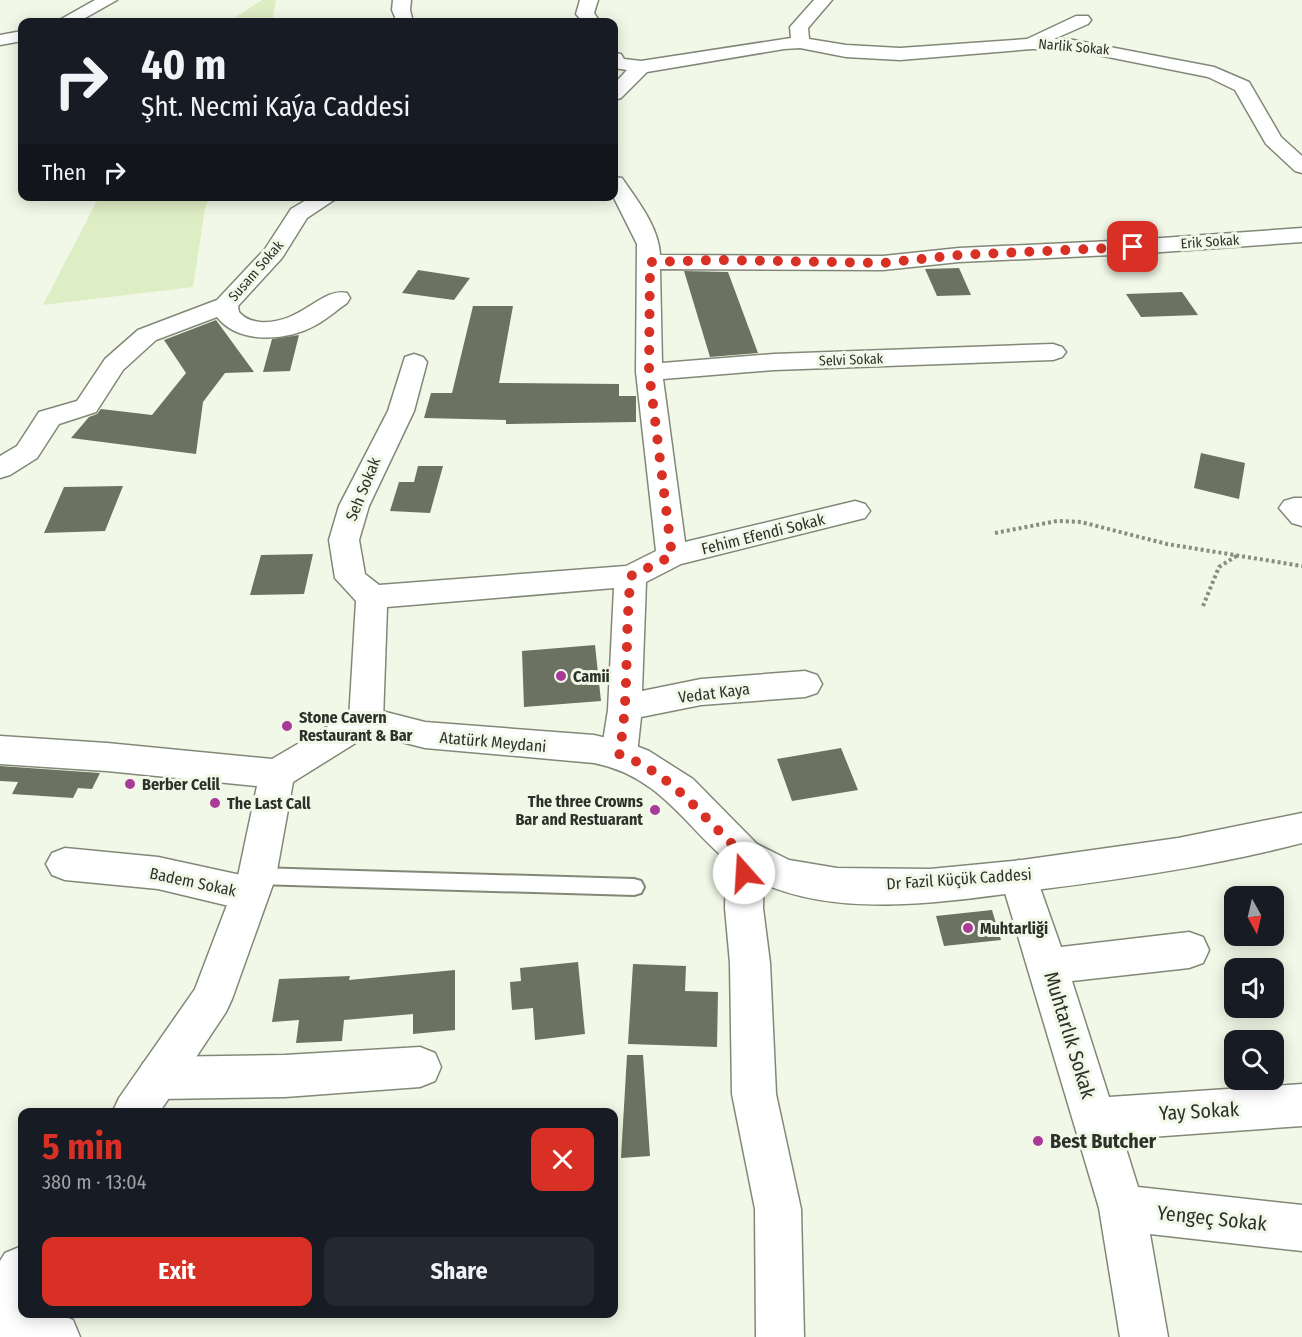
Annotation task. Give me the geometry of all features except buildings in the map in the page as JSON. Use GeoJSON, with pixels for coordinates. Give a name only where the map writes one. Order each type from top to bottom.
{"type":"FeatureCollection","features":[{"type":"Feature","properties":{"kind":"street"},"geometry":{"type":"LineString","coordinates":[[73,18],[108,0]]}},
{"type":"Feature","properties":{"kind":"street"},"geometry":{"type":"LineString","coordinates":[[402,0],[401,10],[404,18]]}},
{"type":"Feature","properties":{"kind":"street"},"geometry":{"type":"LineString","coordinates":[[588,18],[585,14],[589,0]]}},
{"type":"Feature","properties":{"kind":"street"},"geometry":{"type":"LineString","coordinates":[[792,43],[799,27],[823,0]]}},
{"type":"Feature","properties":{"kind":"street"},"geometry":{"type":"LineString","coordinates":[[1032,44],[1036,39],[1082,20]]}},
{"type":"Feature","properties":{"kind":"street"},"geometry":{"type":"LineString","coordinates":[[0,40],[18,37]]}},
{"type":"Feature","properties":{"kind":"street","name":"Narlik Sokak"},"geometry":{"type":"LineString","coordinates":[[618,63],[640,67],[792,43],[846,51],[900,54],[1032,44],[1097,48],[1158,60],[1231,79],[1242,86],[1273,140],[1302,167]]}},
{"type":"Feature","properties":{"kind":"street"},"geometry":{"type":"LineString","coordinates":[[618,90],[640,67]]}},
{"type":"Feature","properties":{"kind":"street"},"geometry":{"type":"LineString","coordinates":[[618,189],[631,207],[648,244],[650,262],[649,372],[672,556]]}},
{"type":"Feature","properties":{"kind":"street","name":"Susam Sokak"},"geometry":{"type":"LineString","coordinates":[[321,201],[299,214],[274,253],[226,305],[227,314],[238,325],[250,328],[279,329],[307,320],[338,298]]}},
{"type":"Feature","properties":{"kind":"street","name":"Erik Sokak"},"geometry":{"type":"LineString","coordinates":[[650,262],[718,260],[883,263],[949,256],[1122,248],[1302,235]]}},
{"type":"Feature","properties":{"kind":"street"},"geometry":{"type":"LineString","coordinates":[[0,469],[27,452],[49,418],[87,406],[105,375],[127,352],[143,342],[147,335],[226,305]]}},
{"type":"Feature","properties":{"kind":"street","name":"Selvi Sokak"},"geometry":{"type":"LineString","coordinates":[[649,372],[774,362],[1053,352]]}},
{"type":"Feature","properties":{"kind":"street","name":"Seh Sokak"},"geometry":{"type":"LineString","coordinates":[[372,597],[350,578],[344,540],[354,506],[381,447],[401,411],[414,362]]}},
{"type":"Feature","properties":{"kind":"street"},"geometry":{"type":"LineString","coordinates":[[1302,508],[1294,508],[1302,516]]}},
{"type":"Feature","properties":{"kind":"street","name":"Fehim Efendi Sokak"},"geometry":{"type":"LineString","coordinates":[[631,576],[672,556],[855,511]]}},
{"type":"Feature","properties":{"kind":"street"},"geometry":{"type":"LineString","coordinates":[[0,750],[107,757],[277,774],[366,720],[372,597],[631,576],[627,609],[625,721],[619,754]]}},
{"type":"Feature","properties":{"kind":"street","name":"Vedat Kaya"},"geometry":{"type":"LineString","coordinates":[[624,707],[701,692],[805,684]]}},
{"type":"Feature","properties":{"kind":"street","name":"Atatürk Meydani"},"geometry":{"type":"LineString","coordinates":[[366,720],[425,735],[594,749],[619,754]]}},
{"type":"Feature","properties":{"kind":"street","name":"Dr Fazil Kϋçϋk Caddesi"},"geometry":{"type":"LineString","coordinates":[[619,754],[637,761],[680,789],[745,856],[752,856],[777,872],[807,880],[873,885],[946,884],[1172,857],[1254,841],[1302,828]]}},
{"type":"Feature","properties":{"kind":"street"},"geometry":{"type":"LineString","coordinates":[[137,1108],[212,999],[253,885],[277,774]]}},
{"type":"Feature","properties":{"kind":"street"},"geometry":{"type":"LineString","coordinates":[[745,856],[744,908],[750,963],[754,1094],[778,1209],[780,1337]]}},
{"type":"Feature","properties":{"kind":"street","name":"Badem Sokak"},"geometry":{"type":"LineString","coordinates":[[65,864],[253,885]]}},
{"type":"Feature","properties":{"kind":"street","name":"Muhtarlık Sokak"},"geometry":{"type":"LineString","coordinates":[[1019,876],[1122,1208],[1144,1337]]}},
{"type":"Feature","properties":{"kind":"street"},"geometry":{"type":"LineString","coordinates":[[1048,966],[1189,950]]}},
{"type":"Feature","properties":{"kind":"street"},"geometry":{"type":"LineString","coordinates":[[158,1078],[285,1076],[420,1066]]}},
{"type":"Feature","properties":{"kind":"street","name":"Yay Sokak"},"geometry":{"type":"LineString","coordinates":[[1096,1119],[1302,1105]]}},
{"type":"Feature","properties":{"kind":"street","name":"Yengeç Sokak"},"geometry":{"type":"LineString","coordinates":[[1122,1208],[1302,1228]]}},
{"type":"Feature","properties":{"kind":"street"},"geometry":{"type":"LineString","coordinates":[[0,1301],[18,1276]]}},
{"type":"Feature","properties":{"kind":"street"},"geometry":{"type":"LineString","coordinates":[[0,1323],[56,1337]]}},
{"type":"Feature","properties":{"kind":"lane"},"geometry":{"type":"LineString","coordinates":[[253,885],[634,887]]}},
{"type":"Feature","properties":{"kind":"path"},"geometry":{"type":"LineString","coordinates":[[995,533],[1057,521],[1081,522],[1157,542],[1302,566]]}},
{"type":"Feature","properties":{"kind":"path"},"geometry":{"type":"LineString","coordinates":[[1203,606],[1219,567],[1238,555]]}},
{"type":"Feature","properties":{"kind":"green space"},"geometry":{"type":"Polygon","coordinates":[[[262,0],[276,0],[273,18],[234,18],[262,0]]]}},
{"type":"Feature","properties":{"kind":"green space"},"geometry":{"type":"Polygon","coordinates":[[[97,201],[208,201],[205,208],[193,287],[43,305],[97,201]]]}},
{"type":"Feature","properties":{"kind":"place","name":"Camii"},"geometry":{"type":"Point","coordinates":[561,676]}},
{"type":"Feature","properties":{"kind":"place","name":"Stone Cavern Restaurant & Bar"},"geometry":{"type":"Point","coordinates":[287,726]}},
{"type":"Feature","properties":{"kind":"place","name":"Berber Celil"},"geometry":{"type":"Point","coordinates":[130,784]}},
{"type":"Feature","properties":{"kind":"place","name":"The Last Call"},"geometry":{"type":"Point","coordinates":[215,803]}},
{"type":"Feature","properties":{"kind":"place","name":"The three Crowns Bar and Restuarant"},"geometry":{"type":"Point","coordinates":[655,810]}},
{"type":"Feature","properties":{"kind":"place","name":"Muhtarliği"},"geometry":{"type":"Point","coordinates":[968,928]}},
{"type":"Feature","properties":{"kind":"place","name":"Best Butcher"},"geometry":{"type":"Point","coordinates":[1038,1141]}},
{"type":"Feature","properties":{"kind":"route"},"geometry":{"type":"LineString","coordinates":[[744,873],[745,856],[680,789],[637,761],[619,754],[625,721],[627,609],[631,576],[672,556],[658,439],[651,402],[650,262],[718,260],[883,263],[959,255],[1025,254],[1133,247]]}}]}
